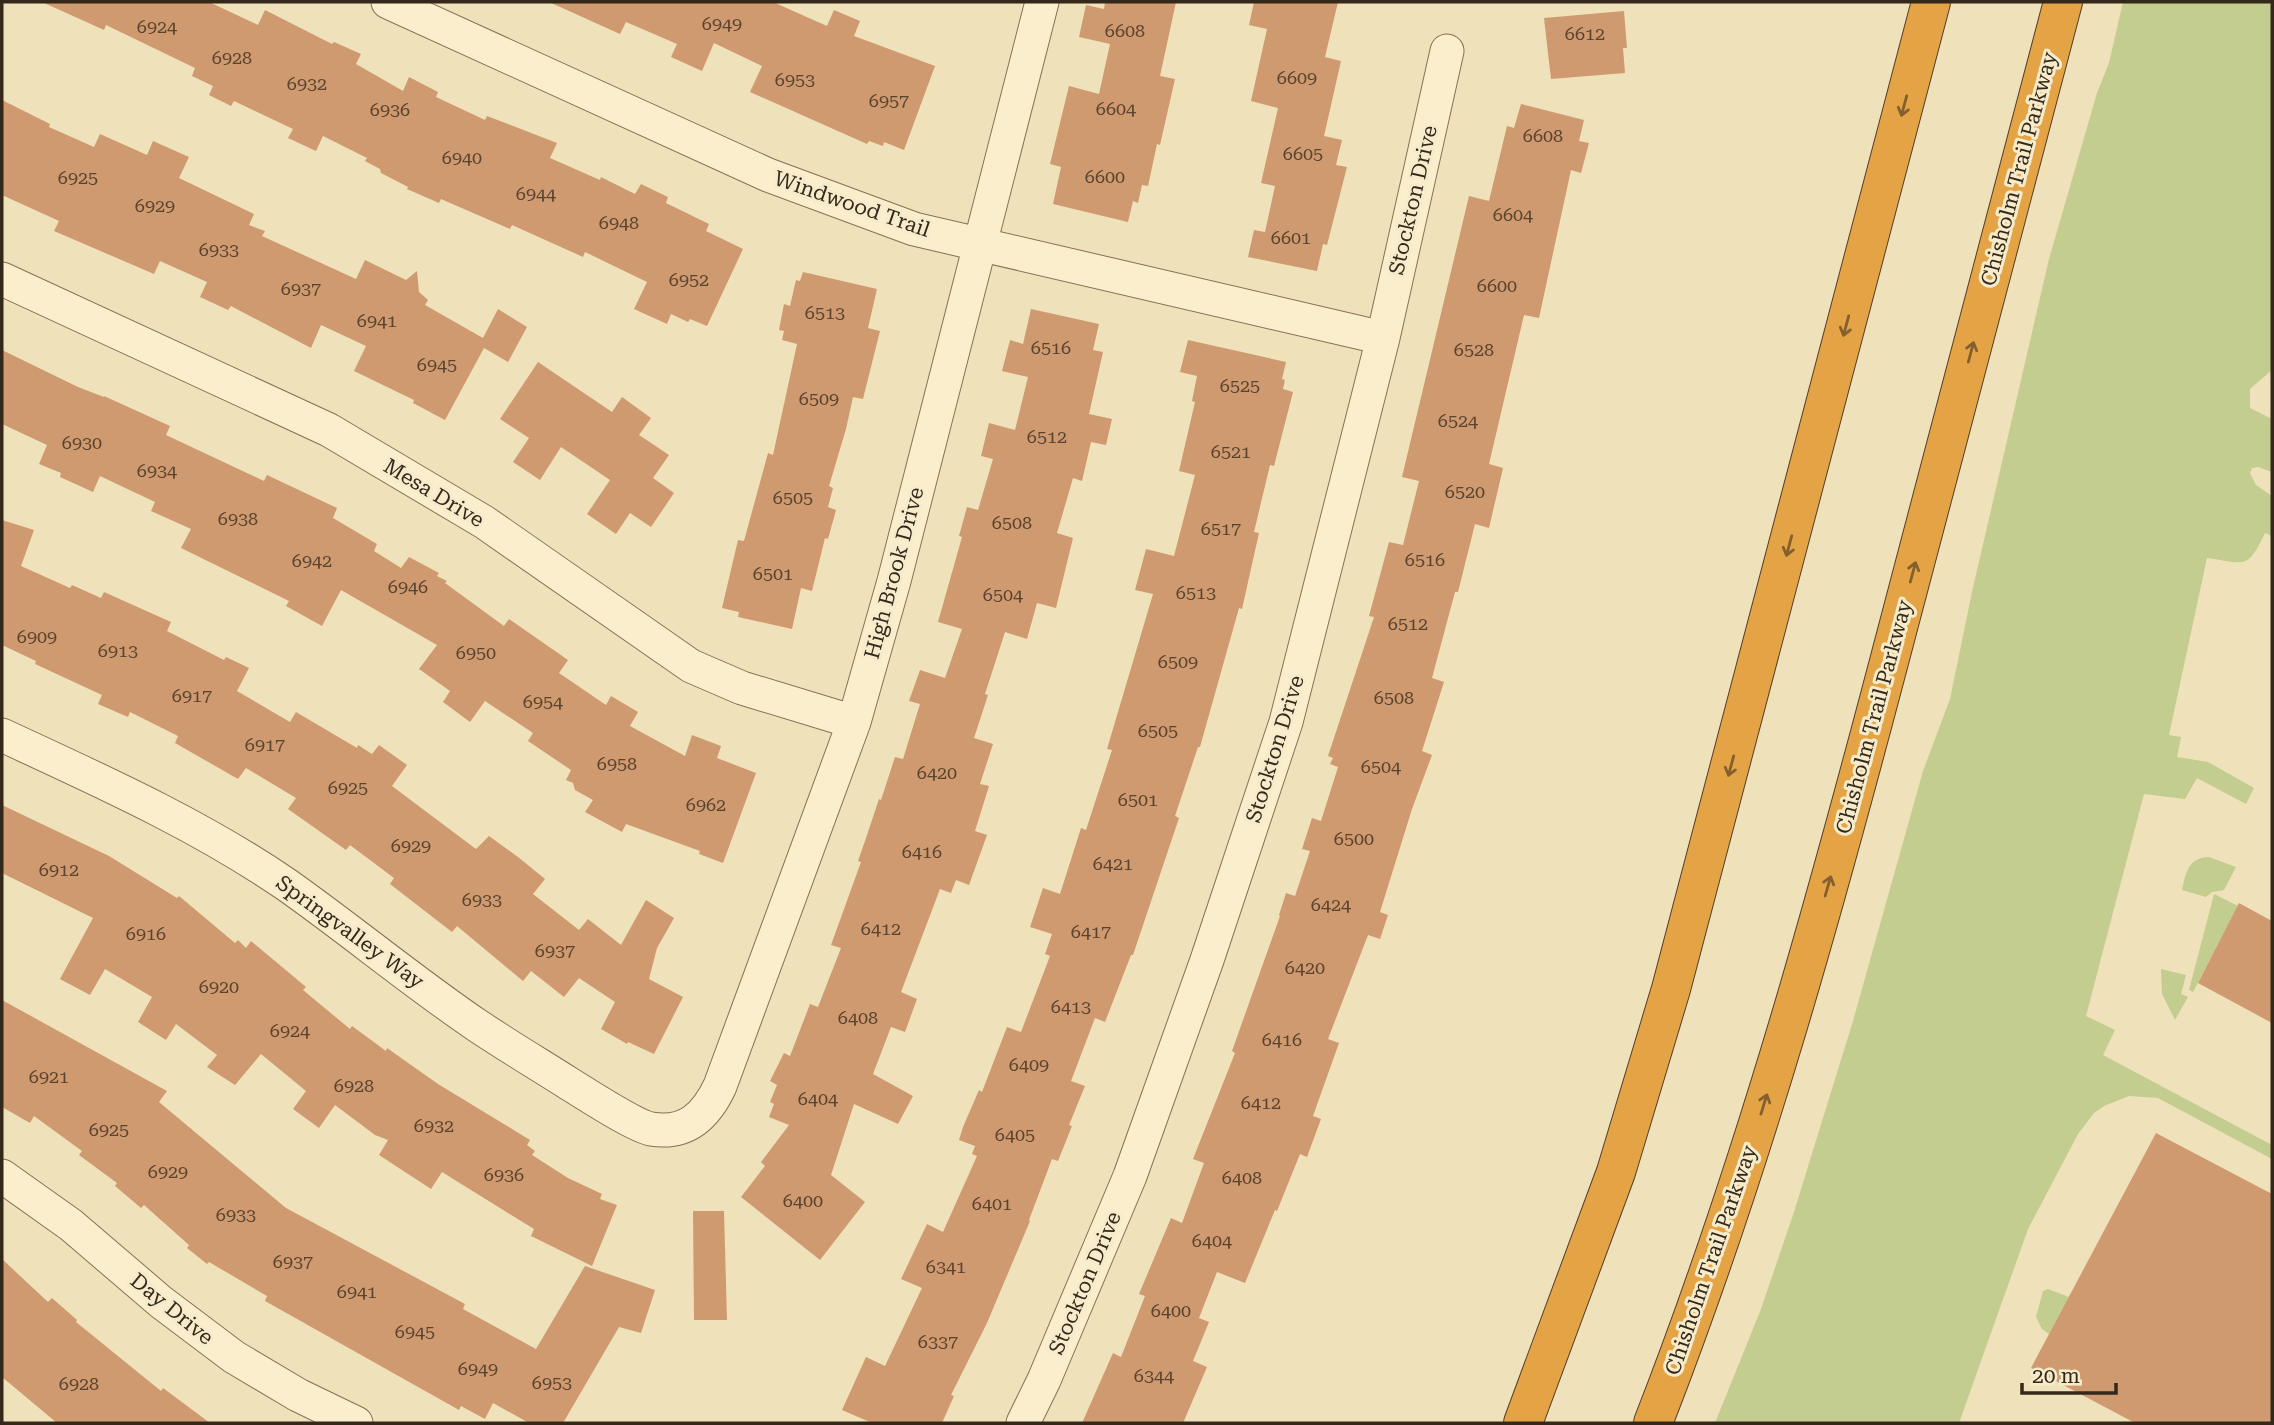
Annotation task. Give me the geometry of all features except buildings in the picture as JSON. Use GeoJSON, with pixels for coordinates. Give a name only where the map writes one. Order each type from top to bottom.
{"type":"FeatureCollection","features":[{"type":"Feature","properties":{"kind":"highway"},"geometry":{"type":"LineString","coordinates":[[1523,1423],[1616,1172],[1671,989],[1931,2]]}},
{"type":"Feature","properties":{"kind":"highway","name":"Chisholm Trail Parkway"},"geometry":{"type":"LineString","coordinates":[[1653,1423],[1707,1283],[1809,952],[1857,783],[2063,2]]}},
{"type":"Feature","properties":{"kind":"street","name":"Windwood Trail"},"geometry":{"type":"LineString","coordinates":[[388,2],[768,175],[914,229],[1383,338]]}},
{"type":"Feature","properties":{"kind":"street","name":"High Brook Drive"},"geometry":{"type":"LineString","coordinates":[[691,1123],[712,1103],[720,1086],[854,722],[894,580],[1042,2]]}},
{"type":"Feature","properties":{"kind":"street","name":"Stockton Drive"},"geometry":{"type":"LineString","coordinates":[[1023,1423],[1044,1380],[1130,1176],[1207,960],[1277,748],[1337,525],[1383,338],[1447,51]]}},
{"type":"Feature","properties":{"kind":"street","name":"Mesa Drive"},"geometry":{"type":"LineString","coordinates":[[2,279],[329,430],[484,522],[691,666],[742,688],[854,722]]}},
{"type":"Feature","properties":{"kind":"street","name":"Springvalley Way"},"geometry":{"type":"LineString","coordinates":[[2,735],[146,802],[219,843],[285,884],[478,1026],[648,1129],[671,1130],[691,1123]]}},
{"type":"Feature","properties":{"kind":"street","name":"Day Drive"},"geometry":{"type":"LineString","coordinates":[[2,1176],[71,1225],[161,1302],[233,1357],[298,1395],[356,1423]]}},
{"type":"Feature","properties":{"kind":"green space"},"geometry":{"type":"Polygon","coordinates":[[[2123,2],[2272,2],[2272,370],[2250,389],[2250,408],[2272,419],[2272,472],[2258,467],[2252,468],[2250,473],[2256,485],[2272,496],[2272,536],[2265,533],[2254,554],[2243,562],[2207,558],[2169,735],[2181,737],[2177,757],[2208,762],[2254,788],[2246,804],[2197,778],[2185,799],[2144,794],[2086,1016],[2115,1030],[2103,1055],[2272,1145],[2272,1159],[2158,1098],[2129,1096],[2104,1106],[2094,1113],[2078,1134],[2028,1229],[1959,1423],[1715,1423],[1761,1309],[1793,1215],[1853,1021],[1923,771],[1950,699],[2049,259],[2097,93],[2109,63],[2123,2]]]}},
{"type":"Feature","properties":{"kind":"green space"},"geometry":{"type":"Polygon","coordinates":[[[2209,857],[2236,867],[2224,890],[2212,892],[2206,897],[2182,890],[2192,863],[2209,857]]]}},
{"type":"Feature","properties":{"kind":"green space"},"geometry":{"type":"Polygon","coordinates":[[[2214,894],[2238,906],[2193,992],[2189,990],[2214,894]]]}},
{"type":"Feature","properties":{"kind":"green space"},"geometry":{"type":"Polygon","coordinates":[[[2161,969],[2186,975],[2181,994],[2188,997],[2175,1020],[2162,994],[2161,969]]]}},
{"type":"Feature","properties":{"kind":"green space"},"geometry":{"type":"Polygon","coordinates":[[[2048,1289],[2069,1297],[2049,1334],[2042,1329],[2036,1317],[2043,1291],[2048,1289]]]}}]}
